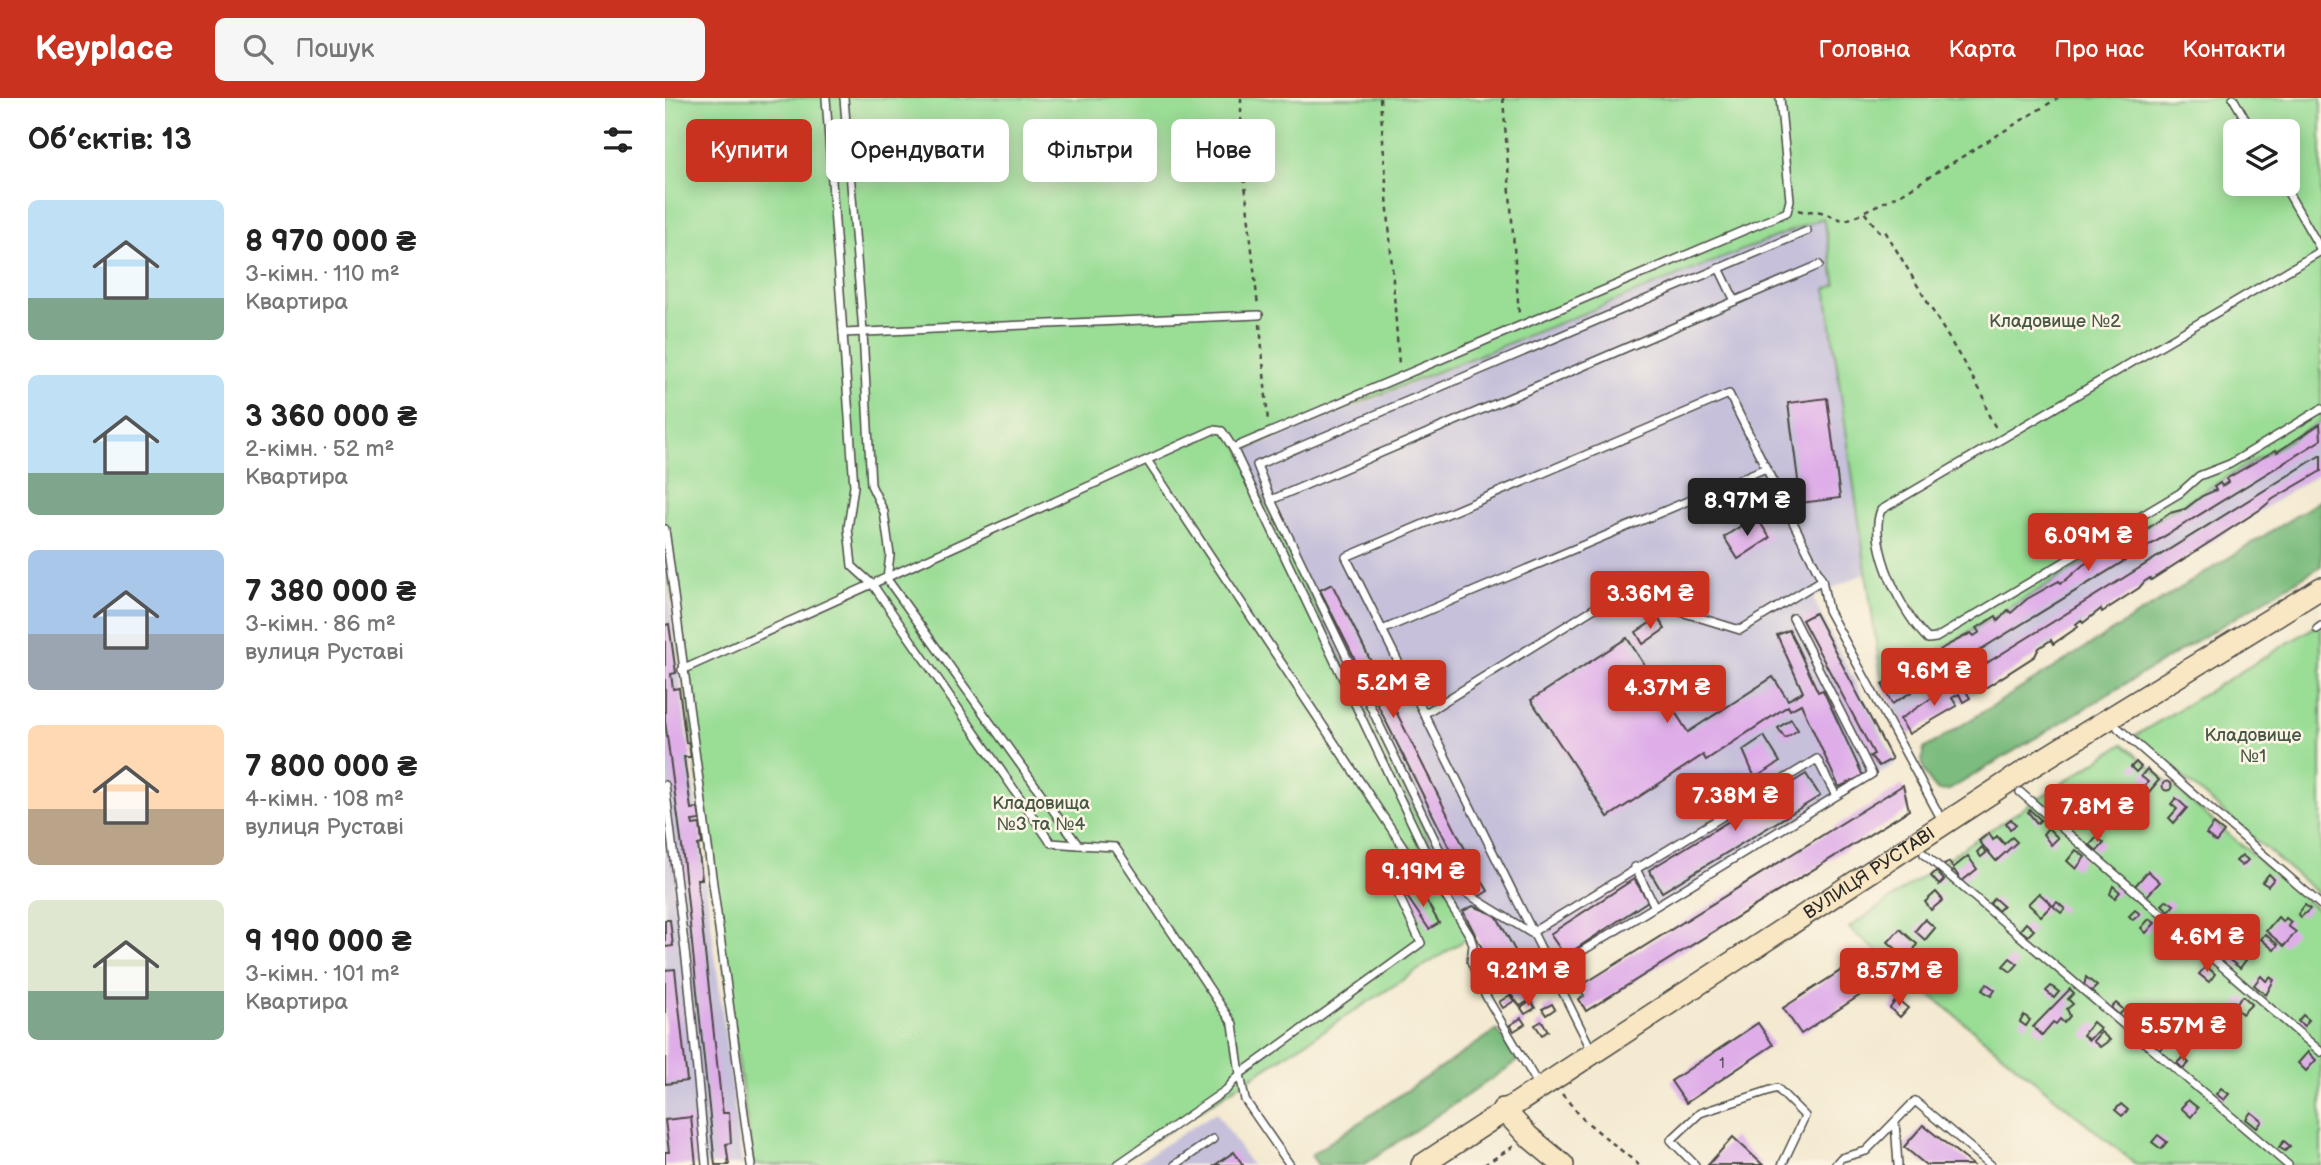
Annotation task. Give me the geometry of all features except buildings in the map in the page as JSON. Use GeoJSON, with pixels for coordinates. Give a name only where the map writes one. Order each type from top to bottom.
{"type":"FeatureCollection","features":[{"type":"Feature","properties":{"kind":"main road","name":"ВУЛИЦЯ РУСТАВІ"},"geometry":{"type":"LineString","coordinates":[[1422,1165],[1503,1109],[1944,823],[2321,588]]}},
{"type":"Feature","properties":{"kind":"main road"},"geometry":{"type":"LineString","coordinates":[[1503,1109],[1528,1136],[1563,1165]]}},
{"type":"Feature","properties":{"kind":"lane"},"geometry":{"type":"LineString","coordinates":[[826,98],[855,486],[848,528],[852,566],[873,585],[1051,843],[1115,847],[1233,1024],[1245,1100],[1290,1165]]}},
{"type":"Feature","properties":{"kind":"lane"},"geometry":{"type":"LineString","coordinates":[[844,98],[863,332],[871,485],[884,512],[890,555],[887,579],[1077,845]]}},
{"type":"Feature","properties":{"kind":"lane"},"geometry":{"type":"LineString","coordinates":[[1233,448],[1787,212],[1780,98]]}},
{"type":"Feature","properties":{"kind":"lane"},"geometry":{"type":"LineString","coordinates":[[2233,98],[2245,119]]}},
{"type":"Feature","properties":{"kind":"lane"},"geometry":{"type":"LineString","coordinates":[[2290,196],[2321,251],[1881,510],[1877,519],[1886,573],[1896,595],[1928,639],[1936,638],[2180,493],[2199,476],[2229,464],[2321,409]]}},
{"type":"Feature","properties":{"kind":"lane"},"geometry":{"type":"LineString","coordinates":[[1531,933],[1458,888],[1271,500],[1257,465],[1807,231]]}},
{"type":"Feature","properties":{"kind":"lane"},"geometry":{"type":"LineString","coordinates":[[1271,500],[1819,265]]}},
{"type":"Feature","properties":{"kind":"lane"},"geometry":{"type":"LineString","coordinates":[[1719,268],[1735,301]]}},
{"type":"Feature","properties":{"kind":"lane"},"geometry":{"type":"LineString","coordinates":[[843,332],[1259,315]]}},
{"type":"Feature","properties":{"kind":"lane"},"geometry":{"type":"LineString","coordinates":[[1592,1051],[1346,557],[1729,394],[1822,580],[1828,610],[1944,823]]}},
{"type":"Feature","properties":{"kind":"lane"},"geometry":{"type":"LineString","coordinates":[[683,670],[1218,430],[1226,435],[1233,448],[1427,855],[1430,871],[1470,936],[1473,945],[1471,961],[1483,991],[1539,1086]]}},
{"type":"Feature","properties":{"kind":"lane"},"geometry":{"type":"LineString","coordinates":[[1147,460],[1414,863],[1430,871]]}},
{"type":"Feature","properties":{"kind":"lane"},"geometry":{"type":"LineString","coordinates":[[1382,630],[1766,468]]}},
{"type":"Feature","properties":{"kind":"lane"},"geometry":{"type":"LineString","coordinates":[[665,529],[751,1165]]}},
{"type":"Feature","properties":{"kind":"lane"},"geometry":{"type":"LineString","coordinates":[[1424,714],[1619,593],[1740,630],[1822,580]]}},
{"type":"Feature","properties":{"kind":"lane"},"geometry":{"type":"LineString","coordinates":[[1569,959],[1835,794],[1872,774],[1793,618]]}},
{"type":"Feature","properties":{"kind":"lane"},"geometry":{"type":"LineString","coordinates":[[2118,728],[2321,905]]}},
{"type":"Feature","properties":{"kind":"lane"},"geometry":{"type":"LineString","coordinates":[[1531,933],[1635,867],[1817,759],[1835,794]]}},
{"type":"Feature","properties":{"kind":"lane"},"geometry":{"type":"LineString","coordinates":[[665,785],[688,976],[706,1165]]}},
{"type":"Feature","properties":{"kind":"lane"},"geometry":{"type":"LineString","coordinates":[[2019,792],[2321,1052]]}},
{"type":"Feature","properties":{"kind":"lane"},"geometry":{"type":"LineString","coordinates":[[1924,854],[2288,1165]]}},
{"type":"Feature","properties":{"kind":"lane"},"geometry":{"type":"LineString","coordinates":[[1635,867],[1654,905]]}},
{"type":"Feature","properties":{"kind":"lane"},"geometry":{"type":"LineString","coordinates":[[1117,1165],[1226,1090],[1240,1074],[1422,943],[1398,894],[1430,871]]}},
{"type":"Feature","properties":{"kind":"lane"},"geometry":{"type":"LineString","coordinates":[[1695,1165],[1671,1140],[1700,1113],[1777,1088],[1805,1116],[1782,1165]]}},
{"type":"Feature","properties":{"kind":"lane"},"geometry":{"type":"LineString","coordinates":[[1835,1165],[1841,1158],[1867,1151],[1915,1101],[1991,1165]]}},
{"type":"Feature","properties":{"kind":"lane"},"geometry":{"type":"LineString","coordinates":[[1895,1122],[1898,1165]]}},
{"type":"Feature","properties":{"kind":"lane"},"geometry":{"type":"LineString","coordinates":[[1175,1165],[1213,1139]]}},
{"type":"Feature","properties":{"kind":"path"},"geometry":{"type":"LineString","coordinates":[[1241,98],[1241,146],[1268,432]]}},
{"type":"Feature","properties":{"kind":"path"},"geometry":{"type":"LineString","coordinates":[[1380,98],[1396,344],[1402,375]]}},
{"type":"Feature","properties":{"kind":"path"},"geometry":{"type":"LineString","coordinates":[[1503,98],[1519,326]]}},
{"type":"Feature","properties":{"kind":"path"},"geometry":{"type":"LineString","coordinates":[[1788,208],[1820,212],[1835,220],[1845,221],[1903,192],[2058,98]]}},
{"type":"Feature","properties":{"kind":"path"},"geometry":{"type":"LineString","coordinates":[[1864,212],[1879,231],[1885,231],[1889,236],[1984,397],[1987,412],[2002,439]]}},
{"type":"Feature","properties":{"kind":"path"},"geometry":{"type":"LineString","coordinates":[[1560,1092],[1583,1119],[1639,1165]]}},
{"type":"Feature","properties":{"kind":"path"},"geometry":{"type":"LineString","coordinates":[[1484,1165],[1516,1144]]}},
{"type":"Feature","properties":{"kind":"shaded area"},"geometry":{"type":"Polygon","coordinates":[[[1823,217],[1836,286],[1826,289],[1865,573],[1813,598],[1896,763],[1535,983],[1496,916],[1473,905],[1461,913],[1241,453],[1823,217]]]}},
{"type":"Feature","properties":{"kind":"shaded area"},"geometry":{"type":"Polygon","coordinates":[[[2321,421],[2321,472],[1909,735],[1882,684],[2321,421]]]}},
{"type":"Feature","properties":{"kind":"shaded area"},"geometry":{"type":"Polygon","coordinates":[[[665,564],[742,1165],[665,1165],[665,564]]]}},
{"type":"Feature","properties":{"kind":"shaded area"},"geometry":{"type":"Polygon","coordinates":[[[1216,1112],[1251,1165],[1133,1165],[1216,1112]]]}},
{"type":"Feature","properties":{"kind":"green space","name":"Кладовища №3 та №4"},"geometry":{"type":"Polygon","coordinates":[[[665,98],[2321,98],[2321,421],[1882,684],[1826,289],[1836,285],[1823,218],[1266,440],[1241,453],[1474,934],[1115,1165],[753,1165],[665,546],[665,98]]]}},
{"type":"Feature","properties":{"kind":"green space"},"geometry":{"type":"Polygon","coordinates":[[[2321,500],[2321,566],[1949,790],[1938,791],[1930,781],[1923,767],[1924,749],[2321,500]]]}},
{"type":"Feature","properties":{"kind":"green space","name":"Кладовище №1"},"geometry":{"type":"Polygon","coordinates":[[[2321,623],[2321,896],[2135,736],[2321,623]]]}},
{"type":"Feature","properties":{"kind":"green space"},"geometry":{"type":"Polygon","coordinates":[[[2123,744],[2321,913],[2321,1165],[2137,1165],[1849,928],[1967,845],[2123,744]]]}},
{"type":"Feature","properties":{"kind":"green space"},"geometry":{"type":"Polygon","coordinates":[[[1497,1030],[1518,1061],[1363,1165],[1318,1165],[1311,1155],[1497,1030]]]}},
{"type":"Feature","properties":{"kind":"park label","name":"Кладовище №2"},"geometry":{"type":"Point","coordinates":[2055,321]}}]}
